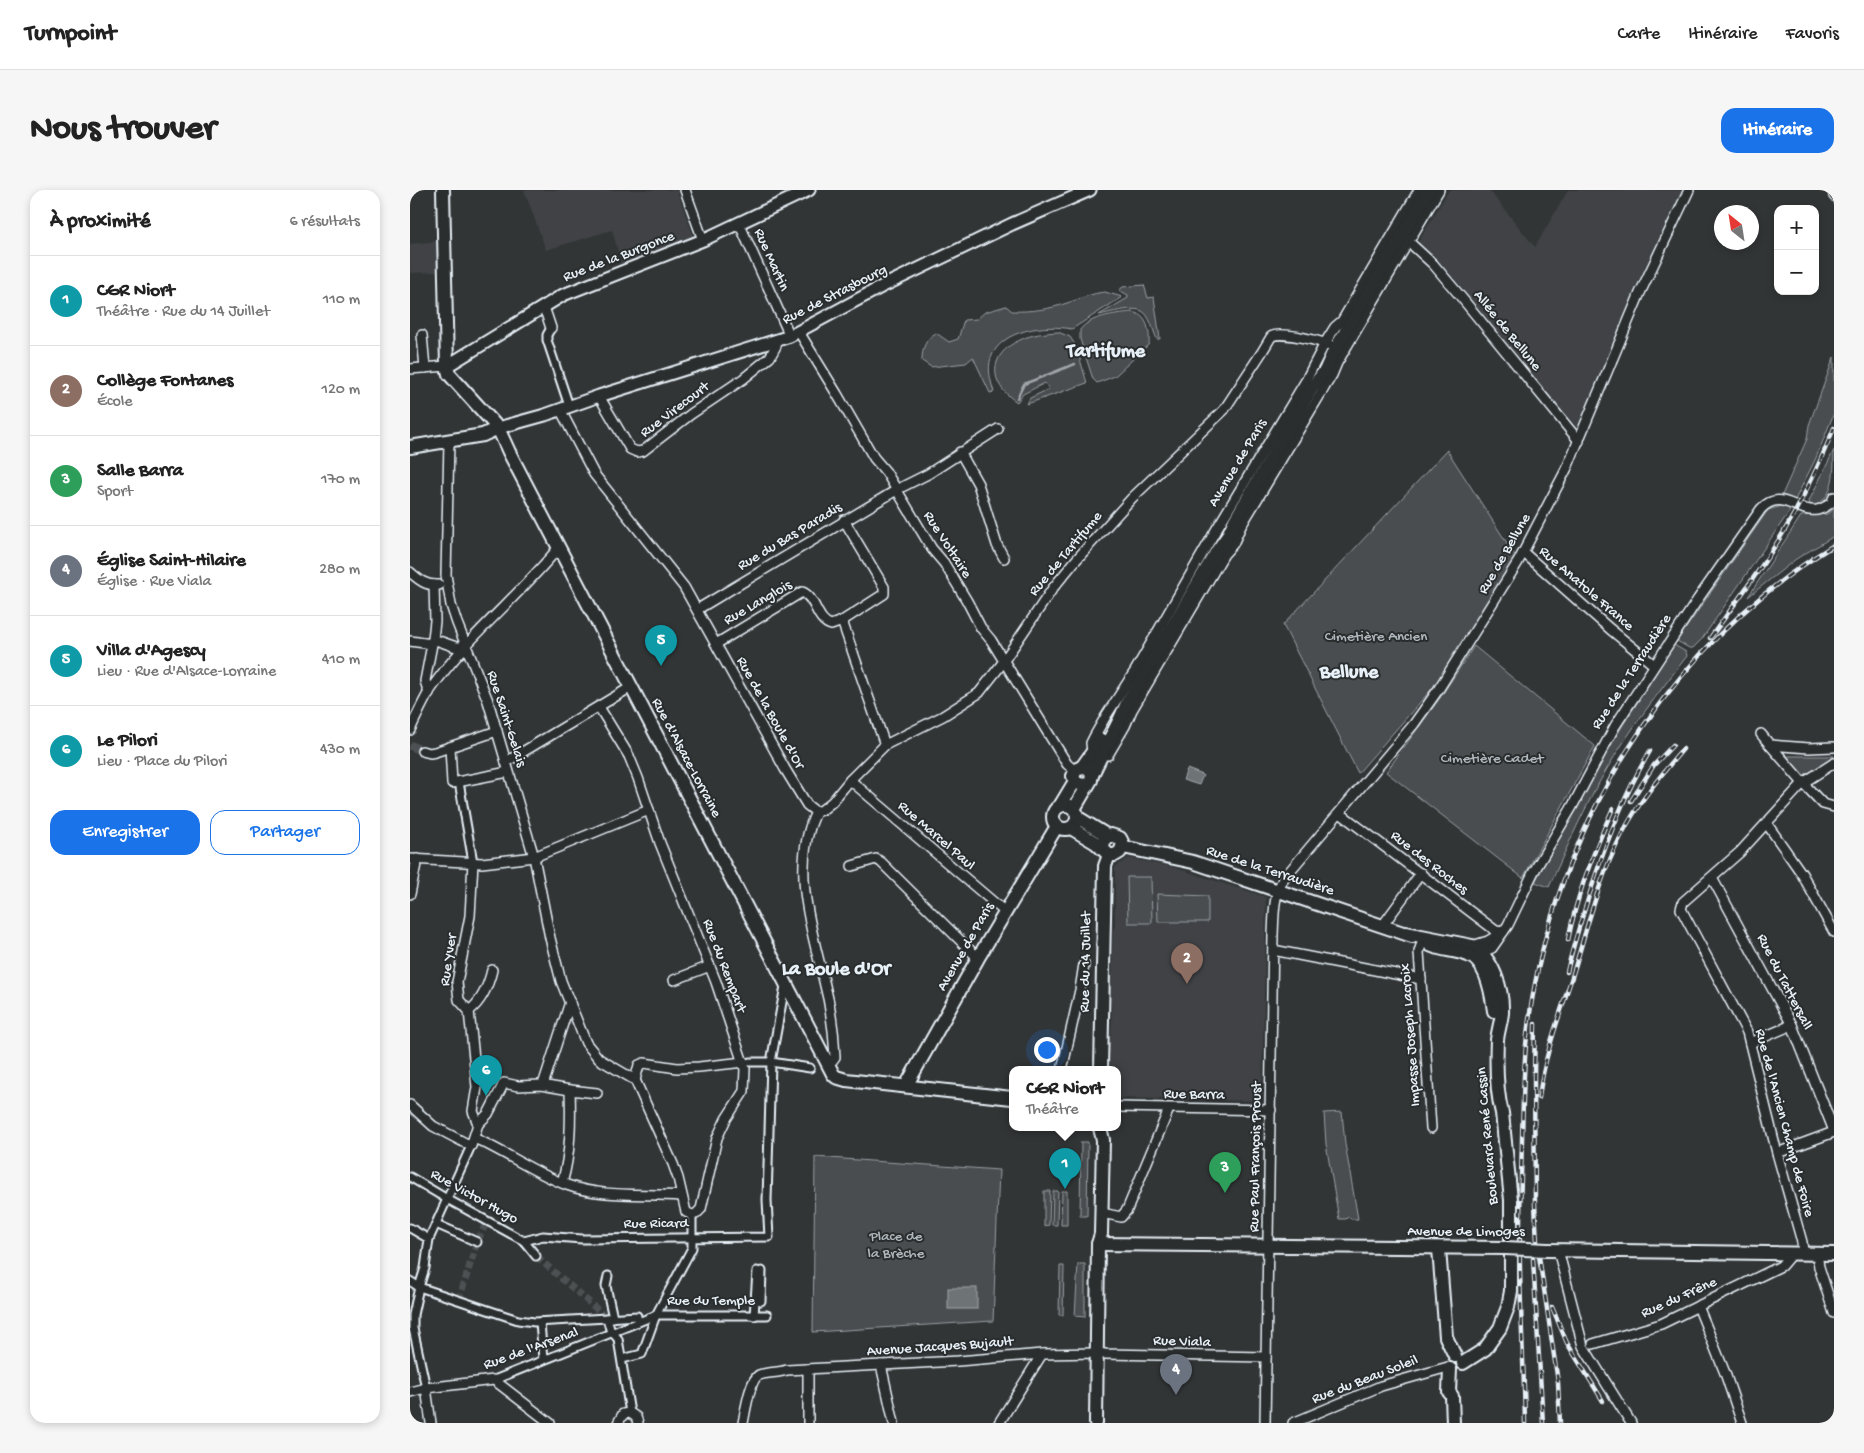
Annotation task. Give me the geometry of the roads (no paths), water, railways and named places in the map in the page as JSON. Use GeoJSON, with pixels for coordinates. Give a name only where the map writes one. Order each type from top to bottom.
{"type":"FeatureCollection","features":[{"type":"Feature","properties":{"kind":"main road"},"geometry":{"type":"LineString","coordinates":[[443,190],[447,366]]}},
{"type":"Feature","properties":{"kind":"main road","name":"Avenue de Paris"},"geometry":{"type":"LineString","coordinates":[[1060,806],[1103,750],[1132,703],[1136,687],[1166,645],[1216,551],[1228,537],[1241,515],[1312,388],[1326,372],[1332,348],[1387,262],[1429,190]]}},
{"type":"Feature","properties":{"kind":"main road","name":"Rue d'Alsace-Lorraine"},"geometry":{"type":"LineString","coordinates":[[447,366],[449,374],[498,428],[836,1078],[906,1086]]}},
{"type":"Feature","properties":{"kind":"main road"},"geometry":{"type":"LineString","coordinates":[[410,447],[482,435],[498,428]]}},
{"type":"Feature","properties":{"kind":"main road"},"geometry":{"type":"LineString","coordinates":[[482,435],[490,437],[504,446],[509,452]]}},
{"type":"Feature","properties":{"kind":"main road","name":"Avenue de Paris"},"geometry":{"type":"LineString","coordinates":[[1074,818],[1084,776],[1092,753],[1112,719],[1132,703]]}},
{"type":"Feature","properties":{"kind":"main road"},"geometry":{"type":"LineString","coordinates":[[1074,818],[1064,830],[1054,823],[1053,815],[1060,806],[1069,806],[1074,818],[1107,846],[1118,854],[1123,847],[1120,838],[1114,835],[1107,846]]}},
{"type":"Feature","properties":{"kind":"main road","name":"Avenue de Paris"},"geometry":{"type":"LineString","coordinates":[[906,1086],[978,958],[1057,826]]}},
{"type":"Feature","properties":{"kind":"main road","name":"Rue du 14 Juillet"},"geometry":{"type":"LineString","coordinates":[[1101,1066],[1107,846]]}},
{"type":"Feature","properties":{"kind":"main road","name":"Rue de la Terraudière"},"geometry":{"type":"LineString","coordinates":[[1123,847],[1192,862],[1406,933],[1475,951]]}},
{"type":"Feature","properties":{"kind":"main road","name":"Rue de la Terraudière"},"geometry":{"type":"LineString","coordinates":[[1406,933],[1443,950],[1475,951]]}},
{"type":"Feature","properties":{"kind":"main road","name":"Boulevard René Cassin"},"geometry":{"type":"LineString","coordinates":[[1454,1363],[1488,1344],[1500,1328],[1508,1307],[1510,1291],[1511,1200],[1502,1113],[1499,1105],[1498,1039],[1502,1014],[1501,1003],[1491,966],[1475,951]]}},
{"type":"Feature","properties":{"kind":"main road"},"geometry":{"type":"LineString","coordinates":[[906,1086],[1009,1098]]}},
{"type":"Feature","properties":{"kind":"main road"},"geometry":{"type":"LineString","coordinates":[[1096,1423],[1098,1242],[1095,1221],[1097,1140],[1099,1131]]}},
{"type":"Feature","properties":{"kind":"main road"},"geometry":{"type":"LineString","coordinates":[[1098,1242],[1101,1234],[1102,1213],[1103,1140],[1101,1131]]}},
{"type":"Feature","properties":{"kind":"main road","name":"Avenue de Limoges"},"geometry":{"type":"LineString","coordinates":[[1098,1242],[1834,1254]]}},
{"type":"Feature","properties":{"kind":"main road"},"geometry":{"type":"LineString","coordinates":[[1439,1249],[1446,1337],[1454,1363],[1449,1392],[1452,1396],[1453,1423]]}},
{"type":"Feature","properties":{"kind":"street"},"geometry":{"type":"LineString","coordinates":[[685,190],[703,240]]}},
{"type":"Feature","properties":{"kind":"street","name":"Rue de la Burgonce"},"geometry":{"type":"LineString","coordinates":[[447,366],[574,290],[703,240],[809,190]]}},
{"type":"Feature","properties":{"kind":"street","name":"Rue de Strasbourg"},"geometry":{"type":"LineString","coordinates":[[498,428],[795,334],[883,286],[1012,224],[1090,190]]}},
{"type":"Feature","properties":{"kind":"street","name":"Avenue de Paris"},"geometry":{"type":"LineString","coordinates":[[1092,753],[1091,744],[1094,737],[1135,671],[1216,530],[1305,382],[1332,348],[1335,328],[1342,321],[1419,190]]}},
{"type":"Feature","properties":{"kind":"street","name":"Avenue de Paris"},"geometry":{"type":"LineString","coordinates":[[1132,703],[1166,645],[1224,554],[1233,544],[1241,515],[1402,254],[1439,190]]}},
{"type":"Feature","properties":{"kind":"street","name":"Rue de Bellune"},"geometry":{"type":"LineString","coordinates":[[1278,891],[1284,878],[1414,724],[1438,690],[1524,553],[1567,468],[1640,293],[1689,190]]}},
{"type":"Feature","properties":{"kind":"street"},"geometry":{"type":"LineString","coordinates":[[1833,190],[1834,196]]}},
{"type":"Feature","properties":{"kind":"street","name":"Rue Martin"},"geometry":{"type":"LineString","coordinates":[[739,223],[795,334]]}},
{"type":"Feature","properties":{"kind":"street","name":"Allée de Bellune"},"geometry":{"type":"LineString","coordinates":[[1409,242],[1434,265],[1579,441]]}},
{"type":"Feature","properties":{"kind":"street"},"geometry":{"type":"LineString","coordinates":[[1387,262],[1402,254]]}},
{"type":"Feature","properties":{"kind":"street"},"geometry":{"type":"LineString","coordinates":[[544,307],[552,328],[547,335],[547,340],[564,408]]}},
{"type":"Feature","properties":{"kind":"street","name":"Rue Voltaire"},"geometry":{"type":"LineString","coordinates":[[795,334],[837,394],[874,458],[886,472],[932,549],[944,563],[981,628],[991,640],[1067,764],[1084,776]]}},
{"type":"Feature","properties":{"kind":"street","name":"Rue de Tartifume"},"geometry":{"type":"LineString","coordinates":[[816,812],[828,806],[850,780],[885,745],[972,699],[990,680],[1053,588],[1076,560],[1132,498],[1224,410],[1270,337],[1279,334],[1332,348]]}},
{"type":"Feature","properties":{"kind":"street"},"geometry":{"type":"LineString","coordinates":[[422,335],[425,368]]}},
{"type":"Feature","properties":{"kind":"street","name":"Rue Virecourt"},"geometry":{"type":"LineString","coordinates":[[599,396],[630,449],[637,452],[643,451],[770,357],[776,346],[776,341]]}},
{"type":"Feature","properties":{"kind":"street"},"geometry":{"type":"LineString","coordinates":[[410,369],[447,366]]}},
{"type":"Feature","properties":{"kind":"street","name":"Rue de la Boule d'Or"},"geometry":{"type":"LineString","coordinates":[[564,408],[594,474],[684,587],[698,609],[789,777],[807,805],[816,812]]}},
{"type":"Feature","properties":{"kind":"street","name":"Rue du Bas Paradis"},"geometry":{"type":"LineString","coordinates":[[698,609],[844,520],[928,474],[998,429]]}},
{"type":"Feature","properties":{"kind":"street","name":"Rue Saint-Gelais"},"geometry":{"type":"LineString","coordinates":[[449,442],[446,584],[457,623],[488,701],[497,731],[534,858],[556,964],[570,1002],[586,1043],[599,1059],[634,1080]]}},
{"type":"Feature","properties":{"kind":"street"},"geometry":{"type":"LineString","coordinates":[[960,452],[978,484],[996,545],[1004,558]]}},
{"type":"Feature","properties":{"kind":"street","name":"Rue de la Terraudière"},"geometry":{"type":"LineString","coordinates":[[1475,951],[1492,948],[1503,932],[1615,726],[1704,590],[1766,504],[1771,501],[1780,501],[1816,510],[1831,503],[1834,497]]}},
{"type":"Feature","properties":{"kind":"street"},"geometry":{"type":"LineString","coordinates":[[844,520],[885,590],[881,596],[842,622],[885,745]]}},
{"type":"Feature","properties":{"kind":"street"},"geometry":{"type":"LineString","coordinates":[[410,730],[429,693],[466,647],[559,547]]}},
{"type":"Feature","properties":{"kind":"street","name":"Rue Anatole France"},"geometry":{"type":"LineString","coordinates":[[1524,553],[1654,665]]}},
{"type":"Feature","properties":{"kind":"street"},"geometry":{"type":"LineString","coordinates":[[410,572],[421,582],[434,585],[446,584]]}},
{"type":"Feature","properties":{"kind":"street"},"geometry":{"type":"LineString","coordinates":[[429,693],[425,681],[435,621],[434,585]]}},
{"type":"Feature","properties":{"kind":"street","name":"Rue Langlois"},"geometry":{"type":"LineString","coordinates":[[716,644],[802,592],[808,595],[825,623],[831,626],[842,622]]}},
{"type":"Feature","properties":{"kind":"street"},"geometry":{"type":"LineString","coordinates":[[410,641],[433,642],[456,648],[466,647]]}},
{"type":"Feature","properties":{"kind":"street"},"geometry":{"type":"LineString","coordinates":[[450,747],[452,783],[507,767],[631,687]]}},
{"type":"Feature","properties":{"kind":"street","name":"Rue du Rempart"},"geometry":{"type":"LineString","coordinates":[[599,707],[629,756],[660,843],[747,1062],[744,1091],[726,1119],[717,1138],[701,1209],[692,1215]]}},
{"type":"Feature","properties":{"kind":"street"},"geometry":{"type":"LineString","coordinates":[[422,751],[430,753],[497,731]]}},
{"type":"Feature","properties":{"kind":"street"},"geometry":{"type":"LineString","coordinates":[[1760,734],[1823,804],[1834,807]]}},
{"type":"Feature","properties":{"kind":"street"},"geometry":{"type":"LineString","coordinates":[[1770,745],[1809,748],[1834,747]]}},
{"type":"Feature","properties":{"kind":"street","name":"Rue de l'Ancien Champ de Foire"},"geometry":{"type":"LineString","coordinates":[[1798,1253],[1802,1242],[1777,1153],[1750,1043],[1742,1022],[1681,909],[1683,902],[1740,852],[1803,783],[1834,763]]}},
{"type":"Feature","properties":{"kind":"street","name":"Rue Marcel Paul"},"geometry":{"type":"LineString","coordinates":[[850,780],[1005,912]]}},
{"type":"Feature","properties":{"kind":"street"},"geometry":{"type":"LineString","coordinates":[[459,782],[473,862]]}},
{"type":"Feature","properties":{"kind":"street"},"geometry":{"type":"LineString","coordinates":[[410,894],[414,859],[473,862],[534,858],[649,810]]}},
{"type":"Feature","properties":{"kind":"street"},"geometry":{"type":"LineString","coordinates":[[816,812],[808,834],[804,886],[832,1023],[835,1057],[827,1063]]}},
{"type":"Feature","properties":{"kind":"street","name":"Rue des Roches"},"geometry":{"type":"LineString","coordinates":[[1340,813],[1496,931],[1503,932]]}},
{"type":"Feature","properties":{"kind":"street"},"geometry":{"type":"LineString","coordinates":[[1767,824],[1802,874],[1834,932]]}},
{"type":"Feature","properties":{"kind":"street"},"geometry":{"type":"LineString","coordinates":[[852,866],[876,860],[881,862],[978,958]]}},
{"type":"Feature","properties":{"kind":"street","name":"Rue Yver"},"geometry":{"type":"LineString","coordinates":[[472,1142],[478,1124],[473,1111],[476,1087],[469,1011],[459,1000],[457,982],[470,916],[473,862]]}},
{"type":"Feature","properties":{"kind":"street"},"geometry":{"type":"LineString","coordinates":[[1383,925],[1421,873]]}},
{"type":"Feature","properties":{"kind":"street","name":"Rue du Tattersall"},"geometry":{"type":"LineString","coordinates":[[1712,878],[1792,1025],[1834,1131]]}},
{"type":"Feature","properties":{"kind":"street","name":"Rue Paul François Proust"},"geometry":{"type":"LineString","coordinates":[[1265,1423],[1274,908],[1278,891]]}},
{"type":"Feature","properties":{"kind":"street","name":"Impasse Joseph Lacroix"},"geometry":{"type":"LineString","coordinates":[[1422,942],[1419,952],[1431,1128]]}},
{"type":"Feature","properties":{"kind":"street"},"geometry":{"type":"LineString","coordinates":[[1273,950],[1422,979]]}},
{"type":"Feature","properties":{"kind":"street"},"geometry":{"type":"LineString","coordinates":[[1063,1066],[1084,964]]}},
{"type":"Feature","properties":{"kind":"street"},"geometry":{"type":"LineString","coordinates":[[674,980],[710,966]]}},
{"type":"Feature","properties":{"kind":"street"},"geometry":{"type":"LineString","coordinates":[[469,1011],[479,1003],[489,982],[492,970]]}},
{"type":"Feature","properties":{"kind":"street"},"geometry":{"type":"LineString","coordinates":[[771,1062],[786,983]]}},
{"type":"Feature","properties":{"kind":"street"},"geometry":{"type":"LineString","coordinates":[[543,1085],[570,1002]]}},
{"type":"Feature","properties":{"kind":"street"},"geometry":{"type":"LineString","coordinates":[[1750,1043],[1792,1025]]}},
{"type":"Feature","properties":{"kind":"street"},"geometry":{"type":"LineString","coordinates":[[622,1359],[642,1354],[656,1315],[692,1248],[693,1238],[692,1215],[686,1212],[673,1164],[634,1080],[639,1065],[644,1062],[677,1068],[747,1062],[771,1062],[810,1068]]}},
{"type":"Feature","properties":{"kind":"street","name":"Rue Ricard"},"geometry":{"type":"LineString","coordinates":[[543,1236],[582,1238],[769,1238],[767,1200],[771,1062]]}},
{"type":"Feature","properties":{"kind":"street"},"geometry":{"type":"LineString","coordinates":[[478,1124],[488,1114],[504,1083],[518,1086],[543,1085],[597,1093]]}},
{"type":"Feature","properties":{"kind":"street"},"geometry":{"type":"LineString","coordinates":[[562,1183],[565,1172],[571,1116],[570,1090]]}},
{"type":"Feature","properties":{"kind":"street"},"geometry":{"type":"LineString","coordinates":[[410,1105],[433,1126],[524,1163],[551,1179],[562,1183],[594,1191],[681,1196]]}},
{"type":"Feature","properties":{"kind":"street","name":"Rue Barra"},"geometry":{"type":"LineString","coordinates":[[1121,1107],[1271,1110]]}},
{"type":"Feature","properties":{"kind":"street"},"geometry":{"type":"LineString","coordinates":[[1102,1213],[1121,1217],[1127,1210],[1169,1109]]}},
{"type":"Feature","properties":{"kind":"street"},"geometry":{"type":"LineString","coordinates":[[1777,1153],[1834,1131]]}},
{"type":"Feature","properties":{"kind":"street"},"geometry":{"type":"LineString","coordinates":[[431,1423],[426,1388],[411,1329],[413,1315],[418,1287],[425,1268],[429,1239],[472,1142]]}},
{"type":"Feature","properties":{"kind":"street","name":"Rue Victor Hugo"},"geometry":{"type":"LineString","coordinates":[[410,1177],[524,1241],[536,1256]]}},
{"type":"Feature","properties":{"kind":"street"},"geometry":{"type":"LineString","coordinates":[[436,1224],[477,1242]]}},
{"type":"Feature","properties":{"kind":"street"},"geometry":{"type":"LineString","coordinates":[[410,1228],[429,1239]]}},
{"type":"Feature","properties":{"kind":"street","name":"Rue Victor Hugo"},"geometry":{"type":"LineString","coordinates":[[524,1241],[543,1236]]}},
{"type":"Feature","properties":{"kind":"street"},"geometry":{"type":"LineString","coordinates":[[1552,1250],[1583,1346],[1631,1423]]}},
{"type":"Feature","properties":{"kind":"street"},"geometry":{"type":"LineString","coordinates":[[1769,1253],[1772,1270]]}},
{"type":"Feature","properties":{"kind":"street","name":"Rue du Frêne"},"geometry":{"type":"LineString","coordinates":[[1593,1344],[1661,1324],[1772,1270],[1798,1253]]}},
{"type":"Feature","properties":{"kind":"street"},"geometry":{"type":"LineString","coordinates":[[1817,1254],[1819,1267],[1834,1313]]}},
{"type":"Feature","properties":{"kind":"street"},"geometry":{"type":"LineString","coordinates":[[754,1316],[760,1271],[761,1301]]}},
{"type":"Feature","properties":{"kind":"street"},"geometry":{"type":"LineString","coordinates":[[608,1276],[606,1286],[612,1332],[618,1339],[630,1413]]}},
{"type":"Feature","properties":{"kind":"street"},"geometry":{"type":"LineString","coordinates":[[410,1281],[418,1287],[518,1320],[540,1322],[637,1316],[638,1322]]}},
{"type":"Feature","properties":{"kind":"street"},"geometry":{"type":"LineString","coordinates":[[1698,1306],[1725,1373],[1742,1423]]}},
{"type":"Feature","properties":{"kind":"street","name":"Rue du Temple"},"geometry":{"type":"LineString","coordinates":[[638,1322],[656,1315],[668,1314],[767,1315]]}},
{"type":"Feature","properties":{"kind":"street"},"geometry":{"type":"LineString","coordinates":[[540,1322],[543,1360]]}},
{"type":"Feature","properties":{"kind":"street","name":"Rue de l'Arsenal"},"geometry":{"type":"LineString","coordinates":[[410,1392],[426,1388],[494,1380],[638,1322]]}},
{"type":"Feature","properties":{"kind":"street","name":"Avenue Jacques Bujault"},"geometry":{"type":"LineString","coordinates":[[743,1423],[752,1383],[761,1374],[787,1370],[1042,1354],[1096,1353]]}},
{"type":"Feature","properties":{"kind":"street","name":"Rue Viala"},"geometry":{"type":"LineString","coordinates":[[1096,1353],[1266,1358]]}},
{"type":"Feature","properties":{"kind":"street"},"geometry":{"type":"LineString","coordinates":[[999,1423],[1042,1354]]}},
{"type":"Feature","properties":{"kind":"street","name":"Rue du Beau Soleil"},"geometry":{"type":"LineString","coordinates":[[1293,1423],[1381,1386],[1454,1363]]}},
{"type":"Feature","properties":{"kind":"street"},"geometry":{"type":"LineString","coordinates":[[881,1365],[894,1423]]}},
{"type":"Feature","properties":{"kind":"street"},"geometry":{"type":"LineString","coordinates":[[808,1369],[808,1423]]}},
{"type":"Feature","properties":{"kind":"street"},"geometry":{"type":"LineString","coordinates":[[494,1380],[550,1423]]}},
{"type":"Feature","properties":{"kind":"street"},"geometry":{"type":"LineString","coordinates":[[618,1423],[624,1414],[630,1413],[636,1417],[638,1423]]}},
{"type":"Feature","properties":{"kind":"waterway"},"geometry":{"type":"LineString","coordinates":[[1017,398],[1024,384],[1075,364]]}},
{"type":"Feature","properties":{"kind":"tunnel"},"geometry":{"type":"LineString","coordinates":[[410,745],[422,751]]}},
{"type":"Feature","properties":{"kind":"tunnel"},"geometry":{"type":"LineString","coordinates":[[459,1300],[477,1242],[487,1221]]}},
{"type":"Feature","properties":{"kind":"tunnel"},"geometry":{"type":"LineString","coordinates":[[537,1257],[607,1318]]}},
{"type":"Feature","properties":{"kind":"railway"},"geometry":{"type":"LineString","coordinates":[[1710,638],[1762,566],[1794,514],[1809,486],[1834,428]]}},
{"type":"Feature","properties":{"kind":"railway"},"geometry":{"type":"LineString","coordinates":[[1525,1423],[1520,1288],[1525,1055],[1541,954],[1563,883],[1591,816],[1627,751],[1670,691],[1718,636],[1773,587],[1834,545]]}},
{"type":"Feature","properties":{"kind":"railway"},"geometry":{"type":"LineString","coordinates":[[1631,801],[1654,765],[1673,745]]}},
{"type":"Feature","properties":{"kind":"railway"},"geometry":{"type":"LineString","coordinates":[[1539,1098],[1544,1067],[1606,869],[1635,811],[1683,749]]}},
{"type":"Feature","properties":{"kind":"railway"},"geometry":{"type":"LineString","coordinates":[[1567,972],[1595,877],[1619,812],[1650,751]]}},
{"type":"Feature","properties":{"kind":"railway"},"geometry":{"type":"LineString","coordinates":[[1568,940],[1576,906],[1587,873],[1613,808]]}},
{"type":"Feature","properties":{"kind":"railway"},"geometry":{"type":"LineString","coordinates":[[1535,1024],[1535,1204],[1537,1243],[1558,1382],[1560,1423]]}},
{"type":"Feature","properties":{"kind":"railway"},"geometry":{"type":"LineString","coordinates":[[1533,1259],[1543,1423]]}},
{"type":"Feature","properties":{"kind":"railway"},"geometry":{"type":"LineString","coordinates":[[1552,1307],[1567,1343],[1603,1401]]}},
{"type":"Feature","properties":{"kind":"place","name":"Villa d'Agescy"},"geometry":{"type":"Point","coordinates":[661,666]}},
{"type":"Feature","properties":{"kind":"place","name":"Collège Fontanes"},"geometry":{"type":"Point","coordinates":[1187,984]}},
{"type":"Feature","properties":{"kind":"place","name":"Le Pilori"},"geometry":{"type":"Point","coordinates":[486,1096]}},
{"type":"Feature","properties":{"kind":"place","name":"CGR Niort"},"geometry":{"type":"Point","coordinates":[1065,1189]}},
{"type":"Feature","properties":{"kind":"place","name":"Salle Barra"},"geometry":{"type":"Point","coordinates":[1225,1193]}},
{"type":"Feature","properties":{"kind":"place","name":"Église Saint-Hilaire"},"geometry":{"type":"Point","coordinates":[1176,1395]}},
{"type":"Feature","properties":{"kind":"district","name":"Tartifume"},"geometry":{"type":"Point","coordinates":[1106,352]}},
{"type":"Feature","properties":{"kind":"district","name":"Bellune"},"geometry":{"type":"Point","coordinates":[1349,673]}},
{"type":"Feature","properties":{"kind":"district","name":"La Boule d'Or"},"geometry":{"type":"Point","coordinates":[836,970]}},
{"type":"Feature","properties":{"kind":"park label","name":"Cimetière Ancien"},"geometry":{"type":"Point","coordinates":[1376,637]}},
{"type":"Feature","properties":{"kind":"park label","name":"Cimetière Cadet"},"geometry":{"type":"Point","coordinates":[1492,759]}},
{"type":"Feature","properties":{"kind":"park label","name":"Place de la Brèche"},"geometry":{"type":"Point","coordinates":[896,1246]}}]}
